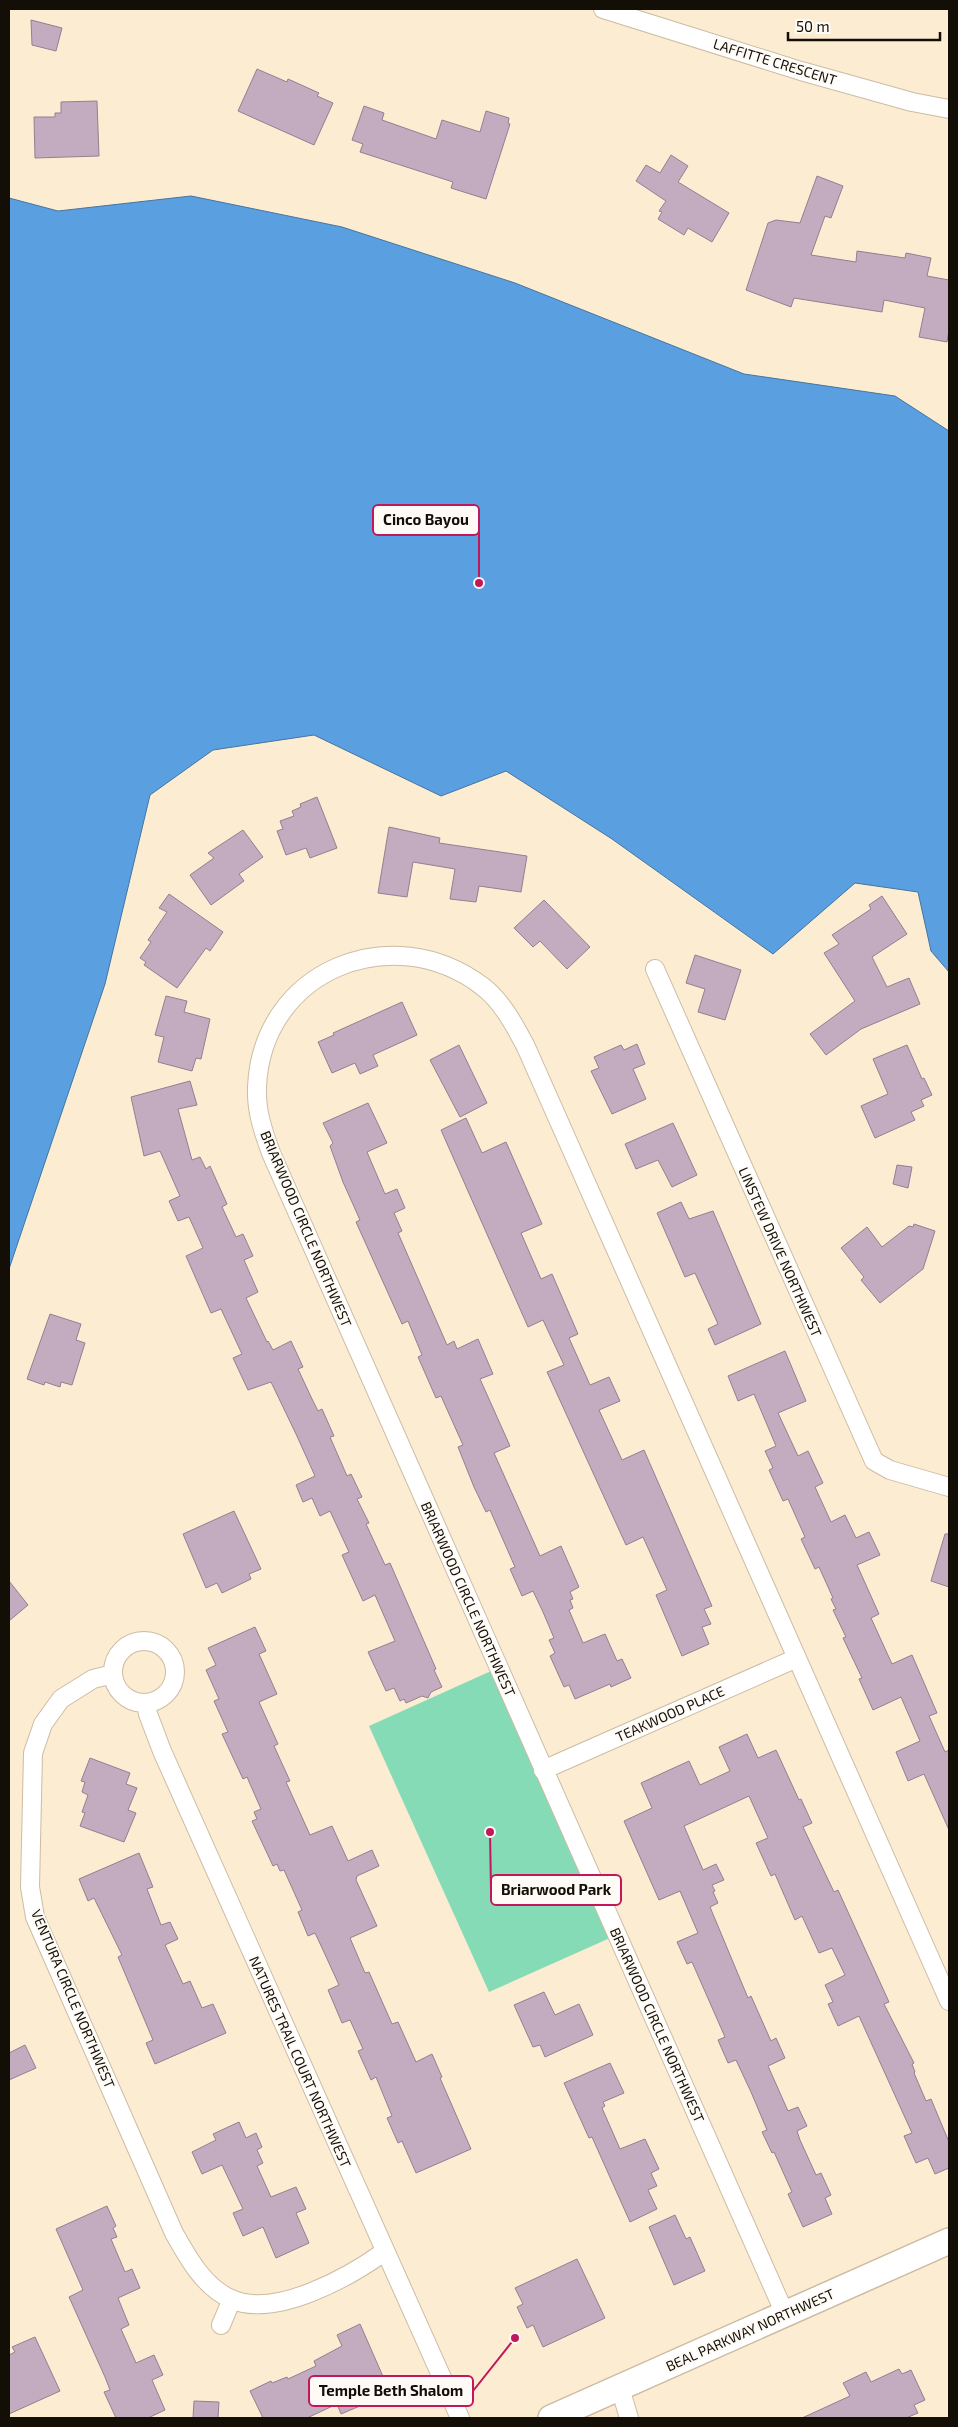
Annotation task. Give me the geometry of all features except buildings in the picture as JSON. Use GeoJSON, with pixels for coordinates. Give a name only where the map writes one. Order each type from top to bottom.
{"type":"FeatureCollection","features":[{"type":"Feature","properties":{"kind":"main road","name":"BEAL PARKWAY NORTHWEST"},"geometry":{"type":"LineString","coordinates":[[551,2418],[949,2241]]}},
{"type":"Feature","properties":{"kind":"street","name":"LAFFITTE CRESCENT"},"geometry":{"type":"LineString","coordinates":[[603,9],[801,71],[912,102],[949,109]]}},
{"type":"Feature","properties":{"kind":"street","name":"BRIARWOOD CIRCLE NORTHWEST"},"geometry":{"type":"LineString","coordinates":[[786,2314],[543,1770],[271,1153],[260,1122],[257,1086],[262,1054],[270,1032],[291,1001],[311,982],[331,970],[371,956],[398,954],[426,958],[451,966],[484,987],[515,1027],[530,1056],[949,2001]]}},
{"type":"Feature","properties":{"kind":"street","name":"LINSTEW DRIVE NORTHWEST"},"geometry":{"type":"LineString","coordinates":[[655,969],[874,1461],[890,1470],[949,1487]]}},
{"type":"Feature","properties":{"kind":"street"},"geometry":{"type":"LineString","coordinates":[[143,1640],[155,1642],[165,1648],[173,1658],[176,1670],[174,1682],[168,1692],[158,1700],[146,1703],[134,1701],[124,1695],[116,1685],[113,1674],[115,1662],[121,1651],[131,1644],[143,1640]]}},
{"type":"Feature","properties":{"kind":"street","name":"TEAKWOOD PLACE"},"geometry":{"type":"LineString","coordinates":[[543,1770],[797,1658]]}},
{"type":"Feature","properties":{"kind":"street","name":"VENTURA CIRCLE NORTHWEST"},"geometry":{"type":"LineString","coordinates":[[113,1674],[93,1679],[76,1688],[61,1700],[43,1724],[33,1753],[30,1887],[36,1917],[174,2233],[188,2258],[218,2291],[232,2299],[249,2304],[272,2302],[300,2296],[346,2277],[384,2252]]}},
{"type":"Feature","properties":{"kind":"street","name":"NATURES TRAIL COURT NORTHWEST"},"geometry":{"type":"LineString","coordinates":[[146,1703],[148,1714],[162,1751],[384,2252],[460,2418]]}},
{"type":"Feature","properties":{"kind":"street"},"geometry":{"type":"LineString","coordinates":[[221,2326],[232,2299]]}},
{"type":"Feature","properties":{"kind":"street"},"geometry":{"type":"LineString","coordinates":[[620,2388],[629,2418]]}},
{"type":"Feature","properties":{"kind":"green space"},"geometry":{"type":"Polygon","coordinates":[[[491,1671],[610,1938],[489,1992],[369,1726],[491,1671]]]}},
{"type":"Feature","properties":{"kind":"water"},"geometry":{"type":"Polygon","coordinates":[[[191,196],[342,227],[515,283],[744,374],[895,396],[949,431],[949,972],[931,951],[918,892],[855,883],[773,954],[612,839],[506,771],[441,796],[314,735],[213,750],[150,795],[105,984],[9,1269],[9,198],[58,211],[191,196]]]}},
{"type":"Feature","properties":{"kind":"place","name":"Cinco Bayou"},"geometry":{"type":"Point","coordinates":[479,583]}},
{"type":"Feature","properties":{"kind":"place","name":"Briarwood Park"},"geometry":{"type":"Point","coordinates":[490,1832]}},
{"type":"Feature","properties":{"kind":"place","name":"Temple Beth Shalom"},"geometry":{"type":"Point","coordinates":[515,2338]}}]}
